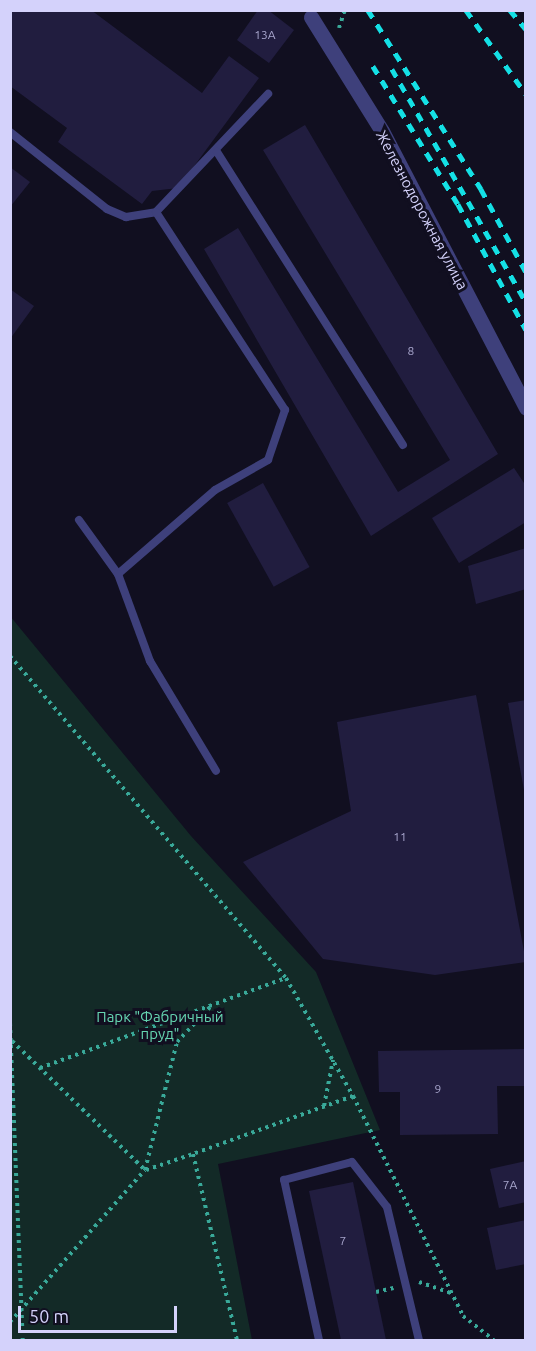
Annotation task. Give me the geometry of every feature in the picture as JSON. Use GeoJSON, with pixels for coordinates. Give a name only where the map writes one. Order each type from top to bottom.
{"type":"FeatureCollection","features":[{"type":"Feature","properties":{"kind":"street","name":"Железнодорожная улица"},"geometry":{"type":"LineString","coordinates":[[310,17],[382,131],[525,408]]}},
{"type":"Feature","properties":{"kind":"lane"},"geometry":{"type":"LineString","coordinates":[[10,132],[107,209],[126,217],[156,212],[217,152],[268,94]]}},
{"type":"Feature","properties":{"kind":"lane"},"geometry":{"type":"LineString","coordinates":[[217,152],[403,445]]}},
{"type":"Feature","properties":{"kind":"lane"},"geometry":{"type":"LineString","coordinates":[[118,574],[215,490],[268,460],[285,410],[156,212]]}},
{"type":"Feature","properties":{"kind":"lane"},"geometry":{"type":"LineString","coordinates":[[78,520],[118,574],[150,661],[216,771]]}},
{"type":"Feature","properties":{"kind":"lane"},"geometry":{"type":"LineString","coordinates":[[319,1341],[284,1180],[352,1162],[387,1207],[419,1341]]}},
{"type":"Feature","properties":{"kind":"path"},"geometry":{"type":"LineString","coordinates":[[10,656],[286,978],[353,1096],[463,1316],[494,1341]]}},
{"type":"Feature","properties":{"kind":"path"},"geometry":{"type":"LineString","coordinates":[[40,1068],[286,978]]}},
{"type":"Feature","properties":{"kind":"path"},"geometry":{"type":"LineString","coordinates":[[10,1322],[22,1312],[145,1170],[177,1042],[212,1005]]}},
{"type":"Feature","properties":{"kind":"path"},"geometry":{"type":"LineString","coordinates":[[10,1023],[17,1149],[23,1341]]}},
{"type":"Feature","properties":{"kind":"path"},"geometry":{"type":"LineString","coordinates":[[11,1040],[145,1170]]}},
{"type":"Feature","properties":{"kind":"path"},"geometry":{"type":"LineString","coordinates":[[324,1106],[333,1059]]}},
{"type":"Feature","properties":{"kind":"path"},"geometry":{"type":"LineString","coordinates":[[145,1170],[353,1096]]}},
{"type":"Feature","properties":{"kind":"path"},"geometry":{"type":"LineString","coordinates":[[10,1151],[17,1149]]}},
{"type":"Feature","properties":{"kind":"path"},"geometry":{"type":"LineString","coordinates":[[193,1154],[237,1341]]}},
{"type":"Feature","properties":{"kind":"path"},"geometry":{"type":"LineString","coordinates":[[424,1281],[451,1293]]}},
{"type":"Feature","properties":{"kind":"green space","name":"Парк \"Фабричный пруд\""},"geometry":{"type":"Polygon","coordinates":[[[10,616],[191,836],[316,972],[380,1130],[218,1164],[252,1340],[11,1340],[10,616]]]}},
{"type":"Feature","properties":{"kind":"building"},"geometry":{"type":"Polygon","coordinates":[[[12,10],[91,10],[202,93],[229,56],[259,78],[178,188],[152,191],[142,204],[58,142],[67,128],[10,86],[12,10]]]}},
{"type":"Feature","properties":{"kind":"building"},"geometry":{"type":"Polygon","coordinates":[[[258,10],[268,10],[294,30],[269,63],[237,40],[258,10]]]}},
{"type":"Feature","properties":{"kind":"building"},"geometry":{"type":"Polygon","coordinates":[[[305,125],[498,454],[371,536],[204,249],[238,228],[398,492],[450,460],[263,150],[305,125]]]}},
{"type":"Feature","properties":{"kind":"building"},"geometry":{"type":"Polygon","coordinates":[[[10,167],[30,182],[10,207],[10,167]]]}},
{"type":"Feature","properties":{"kind":"building"},"geometry":{"type":"Polygon","coordinates":[[[10,289],[34,306],[10,339],[10,289]]]}},
{"type":"Feature","properties":{"kind":"building"},"geometry":{"type":"Polygon","coordinates":[[[514,468],[526,486],[526,522],[459,563],[432,518],[514,468]]]}},
{"type":"Feature","properties":{"kind":"building"},"geometry":{"type":"Polygon","coordinates":[[[263,483],[310,567],[274,587],[227,503],[263,483]]]}},
{"type":"Feature","properties":{"kind":"building"},"geometry":{"type":"Polygon","coordinates":[[[526,548],[526,589],[476,604],[468,566],[526,548]]]}},
{"type":"Feature","properties":{"kind":"building"},"geometry":{"type":"Polygon","coordinates":[[[476,695],[526,962],[435,975],[323,959],[243,862],[351,811],[337,722],[476,695]]]}},
{"type":"Feature","properties":{"kind":"building"},"geometry":{"type":"Polygon","coordinates":[[[526,700],[526,790],[524,790],[508,703],[526,700]]]}},
{"type":"Feature","properties":{"kind":"building"},"geometry":{"type":"Polygon","coordinates":[[[526,1049],[526,1086],[497,1086],[498,1134],[400,1135],[400,1092],[379,1092],[378,1051],[526,1049]]]}},
{"type":"Feature","properties":{"kind":"building"},"geometry":{"type":"Polygon","coordinates":[[[526,1161],[526,1202],[499,1208],[490,1169],[526,1161]]]}},
{"type":"Feature","properties":{"kind":"building"},"geometry":{"type":"Polygon","coordinates":[[[353,1182],[386,1340],[341,1340],[309,1191],[353,1182]]]}},
{"type":"Feature","properties":{"kind":"building"},"geometry":{"type":"Polygon","coordinates":[[[526,1220],[526,1264],[496,1270],[487,1228],[526,1220]]]}},
{"type":"Feature","properties":{"kind":"railway"},"geometry":{"type":"LineString","coordinates":[[368,10],[481,189],[526,272]]}},
{"type":"Feature","properties":{"kind":"railway"},"geometry":{"type":"LineString","coordinates":[[466,10],[526,94]]}},
{"type":"Feature","properties":{"kind":"railway"},"geometry":{"type":"LineString","coordinates":[[510,10],[526,29]]}},
{"type":"Feature","properties":{"kind":"railway"},"geometry":{"type":"LineString","coordinates":[[373,66],[458,204],[526,330]]}},
{"type":"Feature","properties":{"kind":"railway"},"geometry":{"type":"LineString","coordinates":[[392,69],[526,302]]}}]}
